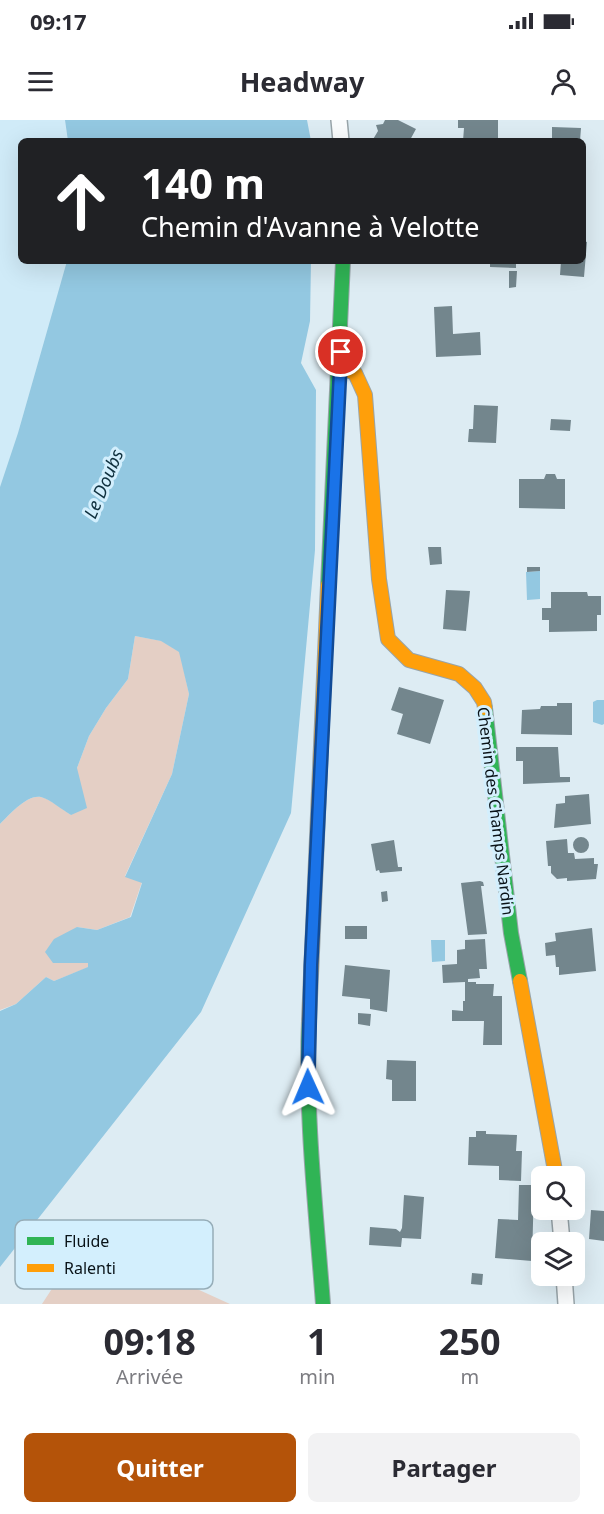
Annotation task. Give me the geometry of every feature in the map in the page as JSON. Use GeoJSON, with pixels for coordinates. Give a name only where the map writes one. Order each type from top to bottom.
{"type":"FeatureCollection","features":[{"type":"Feature","properties":{"kind":"street"},"geometry":{"type":"LineString","coordinates":[[339,120],[341,138]]}},
{"type":"Feature","properties":{"kind":"street"},"geometry":{"type":"LineString","coordinates":[[323,1304],[311,1153],[307,1065],[344,264]]}},
{"type":"Feature","properties":{"kind":"street","name":"Chemin des Champs Nardin"},"geometry":{"type":"LineString","coordinates":[[340,367],[354,373],[365,395],[379,579],[388,639],[409,660],[459,674],[475,688],[484,702],[511,933],[554,1166]]}},
{"type":"Feature","properties":{"kind":"street"},"geometry":{"type":"LineString","coordinates":[[565,1286],[566,1304]]}},
{"type":"Feature","properties":{"kind":"shaded area"},"geometry":{"type":"Polygon","coordinates":[[[0,120],[65,120],[68,138],[18,138],[18,264],[66,264],[18,433],[0,487],[0,120]]]}},
{"type":"Feature","properties":{"kind":"shaded area"},"geometry":{"type":"Polygon","coordinates":[[[135,636],[162,641],[180,652],[189,694],[172,774],[125,876],[142,882],[130,917],[97,930],[77,927],[89,967],[54,981],[46,977],[16,1004],[0,1010],[0,824],[19,806],[36,797],[48,800],[71,815],[77,768],[89,736],[128,679],[135,636]]]}},
{"type":"Feature","properties":{"kind":"shaded area"},"geometry":{"type":"Polygon","coordinates":[[[52,1289],[197,1289],[230,1304],[42,1304],[52,1289]]]}},
{"type":"Feature","properties":{"kind":"water"},"geometry":{"type":"Polygon","coordinates":[[[65,120],[307,120],[310,138],[68,138],[65,120]]]}},
{"type":"Feature","properties":{"kind":"water","name":"Le Doubs"},"geometry":{"type":"Polygon","coordinates":[[[66,264],[311,264],[310,321],[301,363],[316,390],[315,550],[291,813],[201,1012],[37,1220],[15,1220],[15,1248],[0,1267],[0,1011],[16,1004],[46,977],[54,981],[88,967],[88,963],[53,963],[45,952],[54,939],[77,927],[97,930],[131,917],[142,883],[125,877],[172,774],[189,694],[179,652],[161,641],[135,636],[128,679],[89,736],[77,768],[87,808],[71,815],[48,800],[36,797],[19,806],[0,824],[0,487],[18,433],[66,264]]]}},
{"type":"Feature","properties":{"kind":"water"},"geometry":{"type":"Polygon","coordinates":[[[540,571],[540,599],[527,600],[526,572],[540,571]]]}},
{"type":"Feature","properties":{"kind":"water"},"geometry":{"type":"Polygon","coordinates":[[[604,700],[604,724],[602,725],[593,722],[593,702],[604,700]]]}},
{"type":"Feature","properties":{"kind":"water"},"geometry":{"type":"Polygon","coordinates":[[[431,940],[445,940],[445,961],[432,962],[431,940]]]}},
{"type":"Feature","properties":{"kind":"building"},"geometry":{"type":"Polygon","coordinates":[[[385,120],[398,120],[416,129],[411,138],[374,138],[378,131],[376,125],[383,124],[385,120]]]}},
{"type":"Feature","properties":{"kind":"building"},"geometry":{"type":"Polygon","coordinates":[[[458,120],[498,120],[498,138],[463,138],[464,128],[458,128],[458,120]]]}},
{"type":"Feature","properties":{"kind":"building"},"geometry":{"type":"Polygon","coordinates":[[[552,127],[581,128],[580,138],[552,138],[552,127]]]}},
{"type":"Feature","properties":{"kind":"building"},"geometry":{"type":"Polygon","coordinates":[[[490,264],[516,264],[516,268],[490,267],[490,264]]]}},
{"type":"Feature","properties":{"kind":"building"},"geometry":{"type":"Polygon","coordinates":[[[561,264],[585,264],[584,277],[560,275],[561,264]]]}},
{"type":"Feature","properties":{"kind":"building"},"geometry":{"type":"Polygon","coordinates":[[[509,271],[517,271],[516,287],[509,288],[509,271]]]}},
{"type":"Feature","properties":{"kind":"building"},"geometry":{"type":"Polygon","coordinates":[[[452,306],[453,334],[480,332],[481,355],[436,357],[434,307],[452,306]]]}},
{"type":"Feature","properties":{"kind":"building"},"geometry":{"type":"Polygon","coordinates":[[[474,405],[498,406],[496,443],[468,442],[469,429],[473,429],[474,405]]]}},
{"type":"Feature","properties":{"kind":"building"},"geometry":{"type":"Polygon","coordinates":[[[551,419],[571,420],[570,431],[550,430],[551,419]]]}},
{"type":"Feature","properties":{"kind":"building"},"geometry":{"type":"Polygon","coordinates":[[[546,474],[555,474],[557,479],[565,479],[565,509],[519,508],[519,479],[544,479],[546,474]]]}},
{"type":"Feature","properties":{"kind":"building"},"geometry":{"type":"Polygon","coordinates":[[[428,547],[441,547],[442,564],[430,565],[428,547]]]}},
{"type":"Feature","properties":{"kind":"building"},"geometry":{"type":"Polygon","coordinates":[[[527,567],[540,567],[540,571],[527,572],[527,567]]]}},
{"type":"Feature","properties":{"kind":"building"},"geometry":{"type":"Polygon","coordinates":[[[446,590],[470,591],[466,631],[443,629],[446,590]]]}},
{"type":"Feature","properties":{"kind":"building"},"geometry":{"type":"Polygon","coordinates":[[[551,592],[587,592],[588,596],[601,596],[601,615],[597,615],[597,631],[549,632],[549,620],[542,620],[542,608],[551,608],[551,592]]]}},
{"type":"Feature","properties":{"kind":"building"},"geometry":{"type":"Polygon","coordinates":[[[399,687],[444,700],[430,744],[397,734],[403,714],[391,710],[399,687]]]}},
{"type":"Feature","properties":{"kind":"building"},"geometry":{"type":"Polygon","coordinates":[[[557,703],[572,703],[572,735],[521,734],[522,710],[540,709],[541,706],[557,706],[557,703]]]}},
{"type":"Feature","properties":{"kind":"building"},"geometry":{"type":"Polygon","coordinates":[[[516,747],[558,747],[560,777],[570,777],[570,782],[523,784],[523,761],[516,761],[516,747]]]}},
{"type":"Feature","properties":{"kind":"building"},"geometry":{"type":"Polygon","coordinates":[[[589,794],[591,824],[554,828],[556,804],[565,803],[565,796],[589,794]]]}},
{"type":"Feature","properties":{"kind":"building"},"geometry":{"type":"Polygon","coordinates":[[[581,837],[589,845],[581,853],[573,845],[581,837]]]}},
{"type":"Feature","properties":{"kind":"building"},"geometry":{"type":"Polygon","coordinates":[[[567,839],[568,853],[574,853],[575,859],[594,858],[594,864],[598,864],[596,879],[567,881],[567,878],[557,879],[551,873],[551,866],[548,866],[546,841],[567,839]]]}},
{"type":"Feature","properties":{"kind":"building"},"geometry":{"type":"Polygon","coordinates":[[[394,840],[398,867],[402,867],[402,871],[380,873],[379,870],[376,871],[371,844],[394,840]]]}},
{"type":"Feature","properties":{"kind":"building"},"geometry":{"type":"Polygon","coordinates":[[[480,881],[484,886],[481,886],[487,934],[468,935],[461,883],[480,881]]]}},
{"type":"Feature","properties":{"kind":"building"},"geometry":{"type":"Polygon","coordinates":[[[387,891],[388,901],[382,902],[381,892],[387,891]]]}},
{"type":"Feature","properties":{"kind":"building"},"geometry":{"type":"Polygon","coordinates":[[[345,926],[367,926],[367,939],[345,939],[345,926]]]}},
{"type":"Feature","properties":{"kind":"building"},"geometry":{"type":"Polygon","coordinates":[[[592,928],[596,971],[559,975],[555,955],[546,956],[545,943],[556,941],[555,933],[592,928]]]}},
{"type":"Feature","properties":{"kind":"building"},"geometry":{"type":"Polygon","coordinates":[[[485,939],[487,969],[479,969],[480,978],[468,979],[468,982],[494,984],[493,996],[502,996],[502,1045],[483,1045],[484,1021],[452,1021],[452,1010],[463,1011],[465,982],[443,983],[442,965],[457,964],[457,950],[465,949],[465,940],[485,939]]]}},
{"type":"Feature","properties":{"kind":"building"},"geometry":{"type":"Polygon","coordinates":[[[345,965],[390,970],[387,1012],[370,1009],[370,999],[342,996],[345,965]]]}},
{"type":"Feature","properties":{"kind":"building"},"geometry":{"type":"Polygon","coordinates":[[[358,1013],[371,1014],[370,1026],[358,1024],[358,1013]]]}},
{"type":"Feature","properties":{"kind":"building"},"geometry":{"type":"Polygon","coordinates":[[[387,1060],[416,1061],[416,1101],[392,1101],[392,1080],[386,1079],[387,1060]]]}},
{"type":"Feature","properties":{"kind":"building"},"geometry":{"type":"Polygon","coordinates":[[[476,1131],[486,1131],[486,1134],[517,1135],[516,1151],[522,1151],[521,1181],[499,1180],[499,1166],[468,1165],[469,1137],[476,1137],[476,1131]]]}},
{"type":"Feature","properties":{"kind":"building"},"geometry":{"type":"Polygon","coordinates":[[[519,1185],[531,1185],[531,1220],[533,1220],[531,1261],[495,1258],[498,1219],[518,1220],[519,1185]]]}},
{"type":"Feature","properties":{"kind":"building"},"geometry":{"type":"Polygon","coordinates":[[[404,1195],[424,1197],[421,1239],[402,1238],[401,1247],[369,1245],[370,1227],[396,1229],[400,1232],[404,1195]]]}},
{"type":"Feature","properties":{"kind":"building"},"geometry":{"type":"Polygon","coordinates":[[[591,1210],[604,1211],[604,1241],[589,1239],[591,1210]]]}},
{"type":"Feature","properties":{"kind":"building"},"geometry":{"type":"Polygon","coordinates":[[[472,1273],[483,1274],[482,1285],[471,1284],[472,1273]]]}},
{"type":"Feature","properties":{"kind":"traffic: fast"},"geometry":{"type":"LineString","coordinates":[[328,585],[343,264]]}},
{"type":"Feature","properties":{"kind":"traffic: fast"},"geometry":{"type":"LineString","coordinates":[[485,708],[511,933],[520,981]]}},
{"type":"Feature","properties":{"kind":"traffic: fast"},"geometry":{"type":"LineString","coordinates":[[309,1021],[310,1127],[323,1304]]}},
{"type":"Feature","properties":{"kind":"traffic: slow"},"geometry":{"type":"LineString","coordinates":[[340,367],[355,373],[365,395],[379,579],[388,639],[409,660],[459,674],[475,688],[485,708]]}},
{"type":"Feature","properties":{"kind":"traffic: slow"},"geometry":{"type":"LineString","coordinates":[[309,1021],[328,585]]}},
{"type":"Feature","properties":{"kind":"traffic: slow"},"geometry":{"type":"LineString","coordinates":[[520,981],[554,1166]]}},
{"type":"Feature","properties":{"kind":"route"},"geometry":{"type":"LineString","coordinates":[[308,1087],[311,965],[341,352]]}}]}
